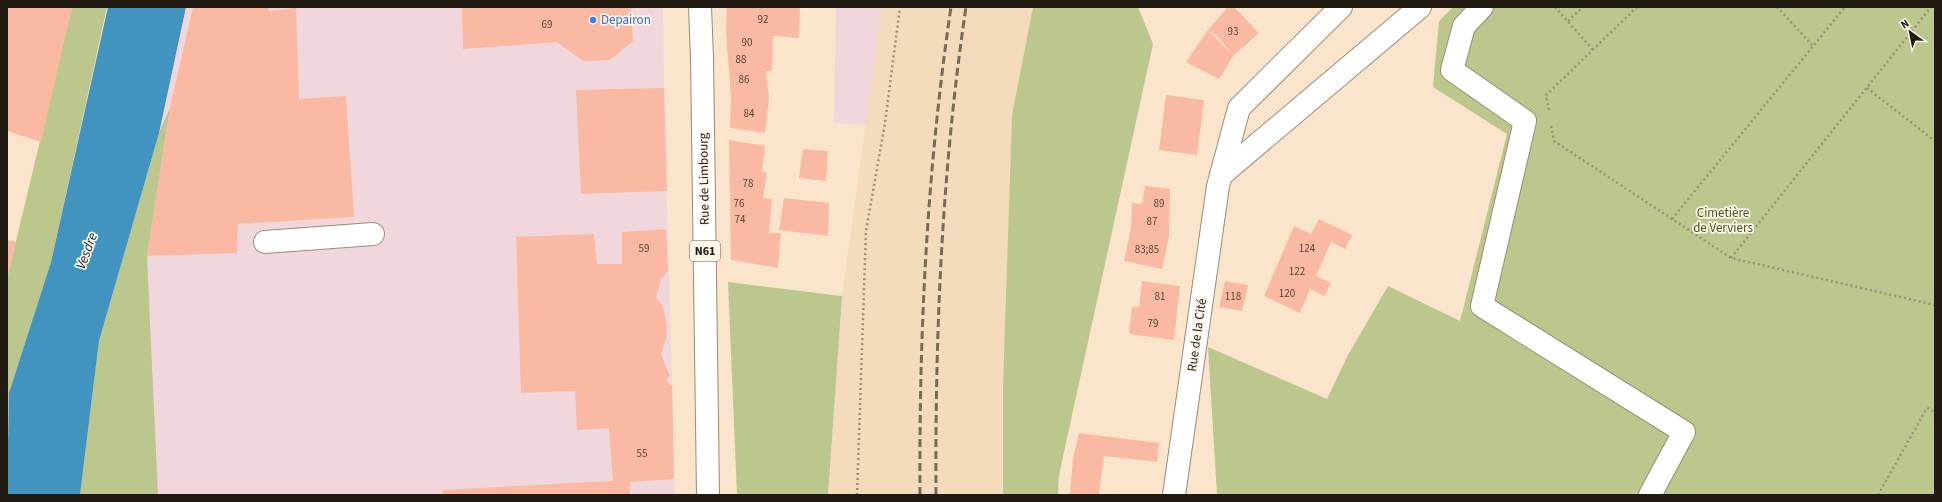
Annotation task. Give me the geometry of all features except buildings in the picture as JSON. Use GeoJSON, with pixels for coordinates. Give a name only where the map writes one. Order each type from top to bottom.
{"type":"FeatureCollection","features":[{"type":"Feature","properties":{"kind":"street","name":"Rue de Limbourg"},"geometry":{"type":"LineString","coordinates":[[700,7],[708,495]]}},
{"type":"Feature","properties":{"kind":"street","name":"Rue de la Cité"},"geometry":{"type":"LineString","coordinates":[[1174,495],[1218,186],[1239,108],[1341,7]]}},
{"type":"Feature","properties":{"kind":"street"},"geometry":{"type":"LineString","coordinates":[[1221,175],[1420,7]]}},
{"type":"Feature","properties":{"kind":"street"},"geometry":{"type":"LineString","coordinates":[[1482,7],[1464,26],[1452,70],[1525,121],[1482,306],[1684,432],[1650,495]]}},
{"type":"Feature","properties":{"kind":"street"},"geometry":{"type":"LineString","coordinates":[[265,242],[373,234]]}},
{"type":"Feature","properties":{"kind":"path"},"geometry":{"type":"LineString","coordinates":[[857,495],[866,231],[885,123],[900,7]]}},
{"type":"Feature","properties":{"kind":"path"},"geometry":{"type":"LineString","coordinates":[[1555,7],[1593,50]]}},
{"type":"Feature","properties":{"kind":"path"},"geometry":{"type":"LineString","coordinates":[[1568,21],[1583,7]]}},
{"type":"Feature","properties":{"kind":"path"},"geometry":{"type":"LineString","coordinates":[[1637,7],[1546,95],[1554,141],[1731,258],[1935,305]]}},
{"type":"Feature","properties":{"kind":"path"},"geometry":{"type":"LineString","coordinates":[[1777,7],[1813,46]]}},
{"type":"Feature","properties":{"kind":"path"},"geometry":{"type":"LineString","coordinates":[[1672,219],[1845,7]]}},
{"type":"Feature","properties":{"kind":"path"},"geometry":{"type":"LineString","coordinates":[[1731,258],[1931,7]]}},
{"type":"Feature","properties":{"kind":"path"},"geometry":{"type":"LineString","coordinates":[[1867,88],[1935,141]]}},
{"type":"Feature","properties":{"kind":"path"},"geometry":{"type":"LineString","coordinates":[[1878,495],[1927,408],[1935,412]]}},
{"type":"Feature","properties":{"kind":"shaded area"},"geometry":{"type":"Polygon","coordinates":[[[185,7],[663,7],[675,495],[80,495],[185,7]]]}},
{"type":"Feature","properties":{"kind":"shaded area"},"geometry":{"type":"Polygon","coordinates":[[[836,7],[882,7],[866,125],[834,123],[836,7]]]}},
{"type":"Feature","properties":{"kind":"shaded area"},"geometry":{"type":"Polygon","coordinates":[[[882,7],[1033,7],[1012,115],[1003,385],[1003,495],[828,495],[842,296],[882,7]]]}},
{"type":"Feature","properties":{"kind":"green space"},"geometry":{"type":"Polygon","coordinates":[[[72,7],[107,7],[51,262],[9,393],[7,473],[7,279],[72,7]]]}},
{"type":"Feature","properties":{"kind":"green space"},"geometry":{"type":"Polygon","coordinates":[[[1033,7],[1138,7],[1153,44],[1059,475],[1058,495],[1003,495],[1003,385],[1012,115],[1033,7]]]}},
{"type":"Feature","properties":{"kind":"green space","name":"Cimetière de Verviers"},"geometry":{"type":"Polygon","coordinates":[[[1453,7],[1935,7],[1935,495],[1217,495],[1208,347],[1327,399],[1348,355],[1388,286],[1460,321],[1507,134],[1433,87],[1439,21],[1453,7]]]}},
{"type":"Feature","properties":{"kind":"green space"},"geometry":{"type":"Polygon","coordinates":[[[170,108],[147,256],[158,495],[80,495],[99,341],[159,133],[170,108]]]}},
{"type":"Feature","properties":{"kind":"green space"},"geometry":{"type":"Polygon","coordinates":[[[728,282],[842,296],[828,495],[737,495],[728,282]]]}},
{"type":"Feature","properties":{"kind":"water","name":"Vesdre"},"geometry":{"type":"Polygon","coordinates":[[[108,7],[186,7],[159,133],[99,341],[80,495],[7,495],[9,393],[51,262],[108,7]]]}},
{"type":"Feature","properties":{"kind":"railway"},"geometry":{"type":"LineString","coordinates":[[920,495],[921,373],[926,251],[936,129],[951,7]]}},
{"type":"Feature","properties":{"kind":"railway"},"geometry":{"type":"LineString","coordinates":[[936,495],[937,373],[942,250],[951,128],[966,7]]}},
{"type":"Feature","properties":{"kind":"place","name":"Depairon"},"geometry":{"type":"Point","coordinates":[593,20]}}]}
